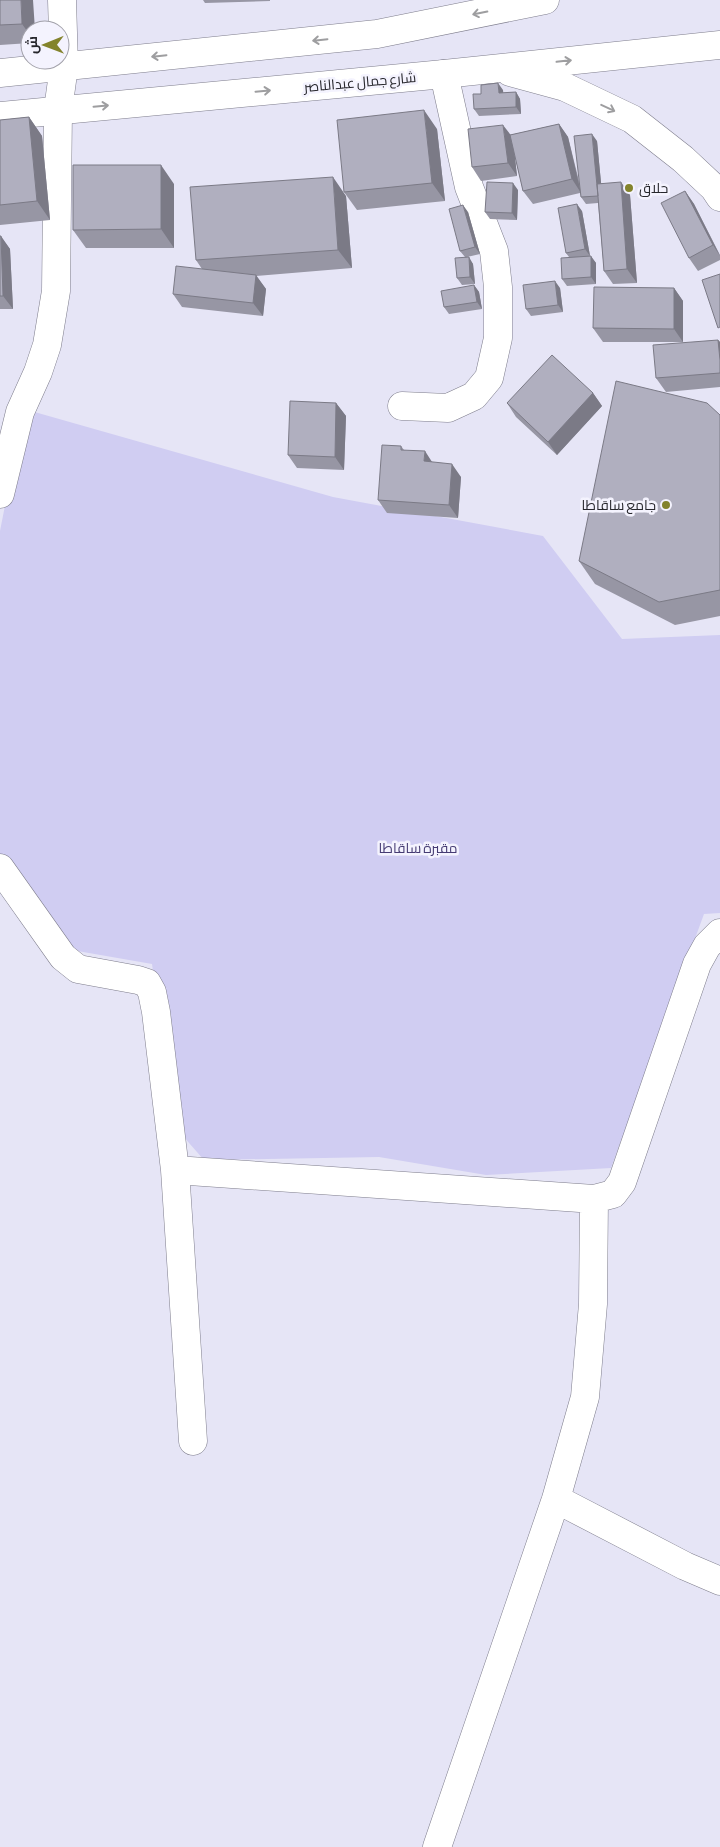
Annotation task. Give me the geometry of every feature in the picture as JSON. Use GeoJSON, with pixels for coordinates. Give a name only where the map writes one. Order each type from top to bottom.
{"type":"FeatureCollection","features":[{"type":"Feature","properties":{"kind":"street"},"geometry":{"type":"LineString","coordinates":[[62,0],[63,20]]}},
{"type":"Feature","properties":{"kind":"street"},"geometry":{"type":"LineString","coordinates":[[70,65],[376,34],[545,0]]}},
{"type":"Feature","properties":{"kind":"street","name":"شارع جمال عبدالناصر"},"geometry":{"type":"LineString","coordinates":[[0,116],[444,74],[720,45]]}},
{"type":"Feature","properties":{"kind":"street"},"geometry":{"type":"LineString","coordinates":[[496,68],[565,88],[632,119],[683,159],[714,188],[720,197]]}},
{"type":"Feature","properties":{"kind":"street"},"geometry":{"type":"LineString","coordinates":[[0,73],[27,70]]}},
{"type":"Feature","properties":{"kind":"street"},"geometry":{"type":"LineString","coordinates":[[0,494],[20,412],[38,372],[47,345],[56,291],[58,110],[63,70]]}},
{"type":"Feature","properties":{"kind":"street"},"geometry":{"type":"LineString","coordinates":[[402,406],[448,408],[474,396],[490,378],[498,338],[498,287],[494,251],[469,187],[444,74]]}},
{"type":"Feature","properties":{"kind":"street"},"geometry":{"type":"LineString","coordinates":[[0,868],[63,956],[78,969],[148,983],[152,992],[175,1170],[193,1441]]}},
{"type":"Feature","properties":{"kind":"street"},"geometry":{"type":"LineString","coordinates":[[175,1170],[594,1199],[613,1194],[622,1182],[696,964],[707,946],[720,933]]}},
{"type":"Feature","properties":{"kind":"street"},"geometry":{"type":"LineString","coordinates":[[437,1847],[556,1500],[585,1397],[593,1304],[594,1199]]}},
{"type":"Feature","properties":{"kind":"street"},"geometry":{"type":"LineString","coordinates":[[556,1500],[685,1566],[720,1581]]}},
{"type":"Feature","properties":{"kind":"green space","name":"مقبرة ساقاطا"},"geometry":{"type":"Polygon","coordinates":[[[24,409],[333,497],[543,536],[622,639],[720,635],[720,913],[704,914],[611,1168],[486,1175],[379,1157],[204,1160],[175,1127],[152,964],[66,949],[0,857],[0,531],[24,409]]]}},
{"type":"Feature","properties":{"kind":"building"},"geometry":{"type":"Polygon","coordinates":[[[0,0],[21,0],[22,20],[20,20],[20,24],[0,25],[0,0]]]}},
{"type":"Feature","properties":{"kind":"building"},"geometry":{"type":"Polygon","coordinates":[[[498,83],[499,93],[516,92],[516,107],[474,109],[473,94],[481,94],[481,85],[498,83]]]}},
{"type":"Feature","properties":{"kind":"building"},"geometry":{"type":"Polygon","coordinates":[[[424,110],[432,183],[344,192],[337,120],[424,110]]]}},
{"type":"Feature","properties":{"kind":"building"},"geometry":{"type":"Polygon","coordinates":[[[29,117],[37,201],[0,205],[0,120],[29,117]]]}},
{"type":"Feature","properties":{"kind":"building"},"geometry":{"type":"Polygon","coordinates":[[[559,124],[572,179],[523,191],[510,135],[559,124]]]}},
{"type":"Feature","properties":{"kind":"building"},"geometry":{"type":"Polygon","coordinates":[[[503,125],[508,163],[472,167],[468,129],[503,125]]]}},
{"type":"Feature","properties":{"kind":"building"},"geometry":{"type":"Polygon","coordinates":[[[592,134],[598,196],[581,197],[574,136],[592,134]]]}},
{"type":"Feature","properties":{"kind":"building"},"geometry":{"type":"Polygon","coordinates":[[[73,165],[161,165],[161,229],[73,230],[73,165]]]}},
{"type":"Feature","properties":{"kind":"building"},"geometry":{"type":"Polygon","coordinates":[[[333,177],[338,250],[196,260],[190,187],[333,177]]]}},
{"type":"Feature","properties":{"kind":"building"},"geometry":{"type":"Polygon","coordinates":[[[487,182],[513,183],[512,213],[485,212],[487,182]]]}},
{"type":"Feature","properties":{"kind":"building"},"geometry":{"type":"Polygon","coordinates":[[[621,182],[627,269],[604,271],[597,184],[621,182]]]}},
{"type":"Feature","properties":{"kind":"building"},"geometry":{"type":"Polygon","coordinates":[[[685,191],[713,245],[689,258],[661,203],[685,191]]]}},
{"type":"Feature","properties":{"kind":"building"},"geometry":{"type":"Polygon","coordinates":[[[577,204],[585,249],[566,253],[558,208],[577,204]]]}},
{"type":"Feature","properties":{"kind":"building"},"geometry":{"type":"Polygon","coordinates":[[[463,205],[475,247],[460,251],[449,209],[463,205]]]}},
{"type":"Feature","properties":{"kind":"building"},"geometry":{"type":"Polygon","coordinates":[[[1,236],[3,296],[0,296],[1,236]]]}},
{"type":"Feature","properties":{"kind":"building"},"geometry":{"type":"Polygon","coordinates":[[[591,256],[591,277],[562,279],[561,258],[591,256]]]}},
{"type":"Feature","properties":{"kind":"building"},"geometry":{"type":"Polygon","coordinates":[[[469,257],[470,277],[457,278],[455,258],[469,257]]]}},
{"type":"Feature","properties":{"kind":"building"},"geometry":{"type":"Polygon","coordinates":[[[176,266],[256,275],[253,303],[173,294],[176,266]]]}},
{"type":"Feature","properties":{"kind":"building"},"geometry":{"type":"Polygon","coordinates":[[[720,274],[720,327],[718,328],[702,280],[720,274]]]}},
{"type":"Feature","properties":{"kind":"building"},"geometry":{"type":"Polygon","coordinates":[[[555,281],[558,305],[526,309],[523,285],[555,281]]]}},
{"type":"Feature","properties":{"kind":"building"},"geometry":{"type":"Polygon","coordinates":[[[474,285],[477,302],[444,307],[441,291],[474,285]]]}},
{"type":"Feature","properties":{"kind":"building"},"geometry":{"type":"Polygon","coordinates":[[[594,287],[674,288],[674,329],[593,328],[594,287]]]}},
{"type":"Feature","properties":{"kind":"building"},"geometry":{"type":"Polygon","coordinates":[[[718,340],[720,373],[656,378],[653,345],[718,340]]]}},
{"type":"Feature","properties":{"kind":"building"},"geometry":{"type":"Polygon","coordinates":[[[552,355],[593,393],[548,442],[507,403],[552,355]]]}},
{"type":"Feature","properties":{"kind":"building","name":"جامع ساقاطا"},"geometry":{"type":"Polygon","coordinates":[[[616,381],[707,403],[720,415],[720,590],[659,602],[579,561],[616,381]]]}},
{"type":"Feature","properties":{"kind":"building"},"geometry":{"type":"Polygon","coordinates":[[[290,401],[336,403],[335,457],[288,455],[290,401]]]}},
{"type":"Feature","properties":{"kind":"building"},"geometry":{"type":"Polygon","coordinates":[[[382,445],[401,446],[401,450],[425,451],[424,461],[452,464],[449,505],[378,500],[382,445]]]}},
{"type":"Feature","properties":{"kind":"place","name":"حلاق"},"geometry":{"type":"Point","coordinates":[629,188]}},
{"type":"Feature","properties":{"kind":"place","name":"جامع ساقاطا"},"geometry":{"type":"Point","coordinates":[666,505]}}]}
